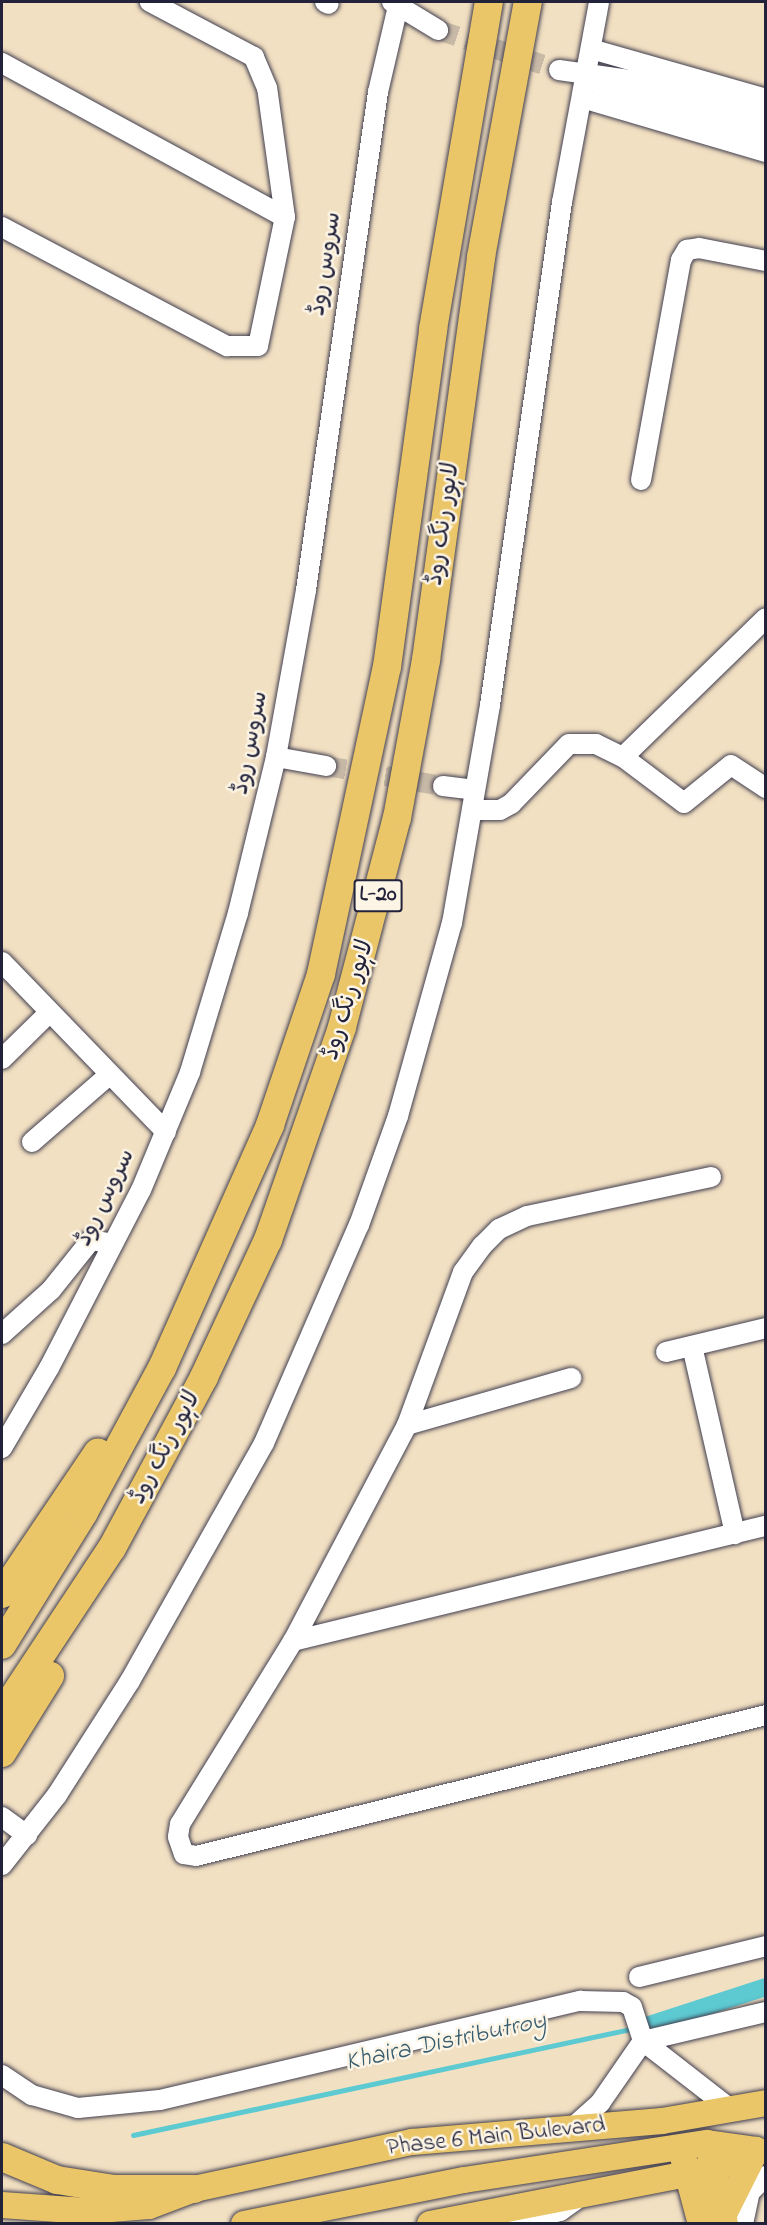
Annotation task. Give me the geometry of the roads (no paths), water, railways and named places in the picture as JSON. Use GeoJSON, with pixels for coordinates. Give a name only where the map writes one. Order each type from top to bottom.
{"type":"FeatureCollection","features":[{"type":"Feature","properties":{"kind":"highway","name":"لاہور رنگ روڈ"},"geometry":{"type":"LineString","coordinates":[[2,1645],[84,1512],[162,1368],[270,1125],[339,900],[387,667],[433,329],[489,2]]}},
{"type":"Feature","properties":{"kind":"highway","name":"لاہور رنگ روڈ"},"geometry":{"type":"LineString","coordinates":[[2,1714],[68,1619],[173,1438],[268,1240],[312,1121],[372,921],[426,660],[481,257],[528,2]]}},
{"type":"Feature","properties":{"kind":"highway"},"geometry":{"type":"LineString","coordinates":[[2,1594],[162,1368]]}},
{"type":"Feature","properties":{"kind":"highway"},"geometry":{"type":"LineString","coordinates":[[2,1753],[50,1677],[68,1619]]}},
{"type":"Feature","properties":{"kind":"highway"},"geometry":{"type":"LineString","coordinates":[[2,2157],[80,2184],[194,2189]]}},
{"type":"Feature","properties":{"kind":"main road","name":"Phase 6 Main Bulevard"},"geometry":{"type":"LineString","coordinates":[[2,2205],[86,2211],[149,2206],[194,2189],[412,2142],[571,2129],[765,2103]]}},
{"type":"Feature","properties":{"kind":"main road"},"geometry":{"type":"LineString","coordinates":[[707,2143],[713,2169],[719,2222]]}},
{"type":"Feature","properties":{"kind":"main road"},"geometry":{"type":"LineString","coordinates":[[244,2223],[464,2180],[707,2143],[761,2149]]}},
{"type":"Feature","properties":{"kind":"main road"},"geometry":{"type":"LineString","coordinates":[[681,2148],[687,2174],[719,2222]]}},
{"type":"Feature","properties":{"kind":"main road"},"geometry":{"type":"LineString","coordinates":[[430,2223],[713,2169],[761,2149]]}},
{"type":"Feature","properties":{"kind":"main road"},"geometry":{"type":"LineString","coordinates":[[719,2222],[761,2149]]}},
{"type":"Feature","properties":{"kind":"main road"},"geometry":{"type":"LineString","coordinates":[[639,2182],[719,2222]]}},
{"type":"Feature","properties":{"kind":"street"},"geometry":{"type":"LineString","coordinates":[[2,227],[227,346],[258,346],[285,217],[267,88],[254,57],[150,2]]}},
{"type":"Feature","properties":{"kind":"street"},"geometry":{"type":"LineString","coordinates":[[376,2],[397,3],[438,30]]}},
{"type":"Feature","properties":{"kind":"street"},"geometry":{"type":"LineString","coordinates":[[2,1864],[27,1835],[130,1681],[205,1553],[264,1443],[325,1309],[359,1225],[429,1019],[474,800],[582,98],[599,2]]}},
{"type":"Feature","properties":{"kind":"street","name":"سروس روڈ"},"geometry":{"type":"LineString","coordinates":[[2,1448],[113,1244],[166,1132],[190,1072],[234,924],[276,757],[306,590],[378,92],[397,3]]}},
{"type":"Feature","properties":{"kind":"street"},"geometry":{"type":"LineString","coordinates":[[591,49],[765,99]]}},
{"type":"Feature","properties":{"kind":"street"},"geometry":{"type":"LineString","coordinates":[[2,63],[285,217]]}},
{"type":"Feature","properties":{"kind":"street"},"geometry":{"type":"LineString","coordinates":[[559,70],[587,77],[636,81],[765,116]]}},
{"type":"Feature","properties":{"kind":"street"},"geometry":{"type":"LineString","coordinates":[[587,77],[626,96],[765,134]]}},
{"type":"Feature","properties":{"kind":"street"},"geometry":{"type":"LineString","coordinates":[[582,98],[765,152]]}},
{"type":"Feature","properties":{"kind":"street"},"geometry":{"type":"LineString","coordinates":[[641,480],[681,260],[687,250],[699,248],[765,261]]}},
{"type":"Feature","properties":{"kind":"street"},"geometry":{"type":"LineString","coordinates":[[622,757],[765,618]]}},
{"type":"Feature","properties":{"kind":"street"},"geometry":{"type":"LineString","coordinates":[[443,786],[500,810],[511,804],[569,744],[596,744],[622,757],[684,803],[731,765],[765,788]]}},
{"type":"Feature","properties":{"kind":"street"},"geometry":{"type":"LineString","coordinates":[[276,757],[326,766]]}},
{"type":"Feature","properties":{"kind":"street"},"geometry":{"type":"LineString","coordinates":[[2,962],[48,1014],[166,1132]]}},
{"type":"Feature","properties":{"kind":"street"},"geometry":{"type":"LineString","coordinates":[[2,1059],[48,1014]]}},
{"type":"Feature","properties":{"kind":"street"},"geometry":{"type":"LineString","coordinates":[[32,1142],[108,1076]]}},
{"type":"Feature","properties":{"kind":"street"},"geometry":{"type":"LineString","coordinates":[[711,1177],[527,1216],[499,1229],[463,1272],[407,1425],[293,1641],[180,1824],[178,1837],[184,1854],[214,1853],[765,1715]]}},
{"type":"Feature","properties":{"kind":"street"},"geometry":{"type":"LineString","coordinates":[[2,1334],[51,1290],[91,1240],[113,1244]]}},
{"type":"Feature","properties":{"kind":"street"},"geometry":{"type":"LineString","coordinates":[[666,1352],[765,1328]]}},
{"type":"Feature","properties":{"kind":"street"},"geometry":{"type":"LineString","coordinates":[[692,1346],[735,1534]]}},
{"type":"Feature","properties":{"kind":"street"},"geometry":{"type":"LineString","coordinates":[[407,1425],[571,1378]]}},
{"type":"Feature","properties":{"kind":"street"},"geometry":{"type":"LineString","coordinates":[[293,1641],[765,1526]]}},
{"type":"Feature","properties":{"kind":"street"},"geometry":{"type":"LineString","coordinates":[[2,1817],[27,1835]]}},
{"type":"Feature","properties":{"kind":"street"},"geometry":{"type":"LineString","coordinates":[[639,1977],[765,1946]]}},
{"type":"Feature","properties":{"kind":"street"},"geometry":{"type":"LineString","coordinates":[[2,2075],[32,2095],[78,2108],[160,2100],[580,2001],[610,2000],[632,2007],[643,2036],[729,2108]]}},
{"type":"Feature","properties":{"kind":"street"},"geometry":{"type":"LineString","coordinates":[[571,2129],[600,2103],[643,2036],[765,2012]]}},
{"type":"Feature","properties":{"kind":"street"},"geometry":{"type":"LineString","coordinates":[[719,2222],[765,2176]]}},
{"type":"Feature","properties":{"kind":"street"},"geometry":{"type":"LineString","coordinates":[[513,2223],[568,2208],[582,2193]]}},
{"type":"Feature","properties":{"kind":"waterway","name":"Khaira Distributroy"},"geometry":{"type":"LineString","coordinates":[[646,2026],[766,1987]]}},
{"type":"Feature","properties":{"kind":"waterway","name":"Khaira Distributroy"},"geometry":{"type":"LineString","coordinates":[[133,2135],[635,2028]]}},
{"type":"Feature","properties":{"kind":"tunnel"},"geometry":{"type":"LineString","coordinates":[[438,30],[559,70]]}},
{"type":"Feature","properties":{"kind":"tunnel"},"geometry":{"type":"LineString","coordinates":[[326,766],[443,786]]}}]}
